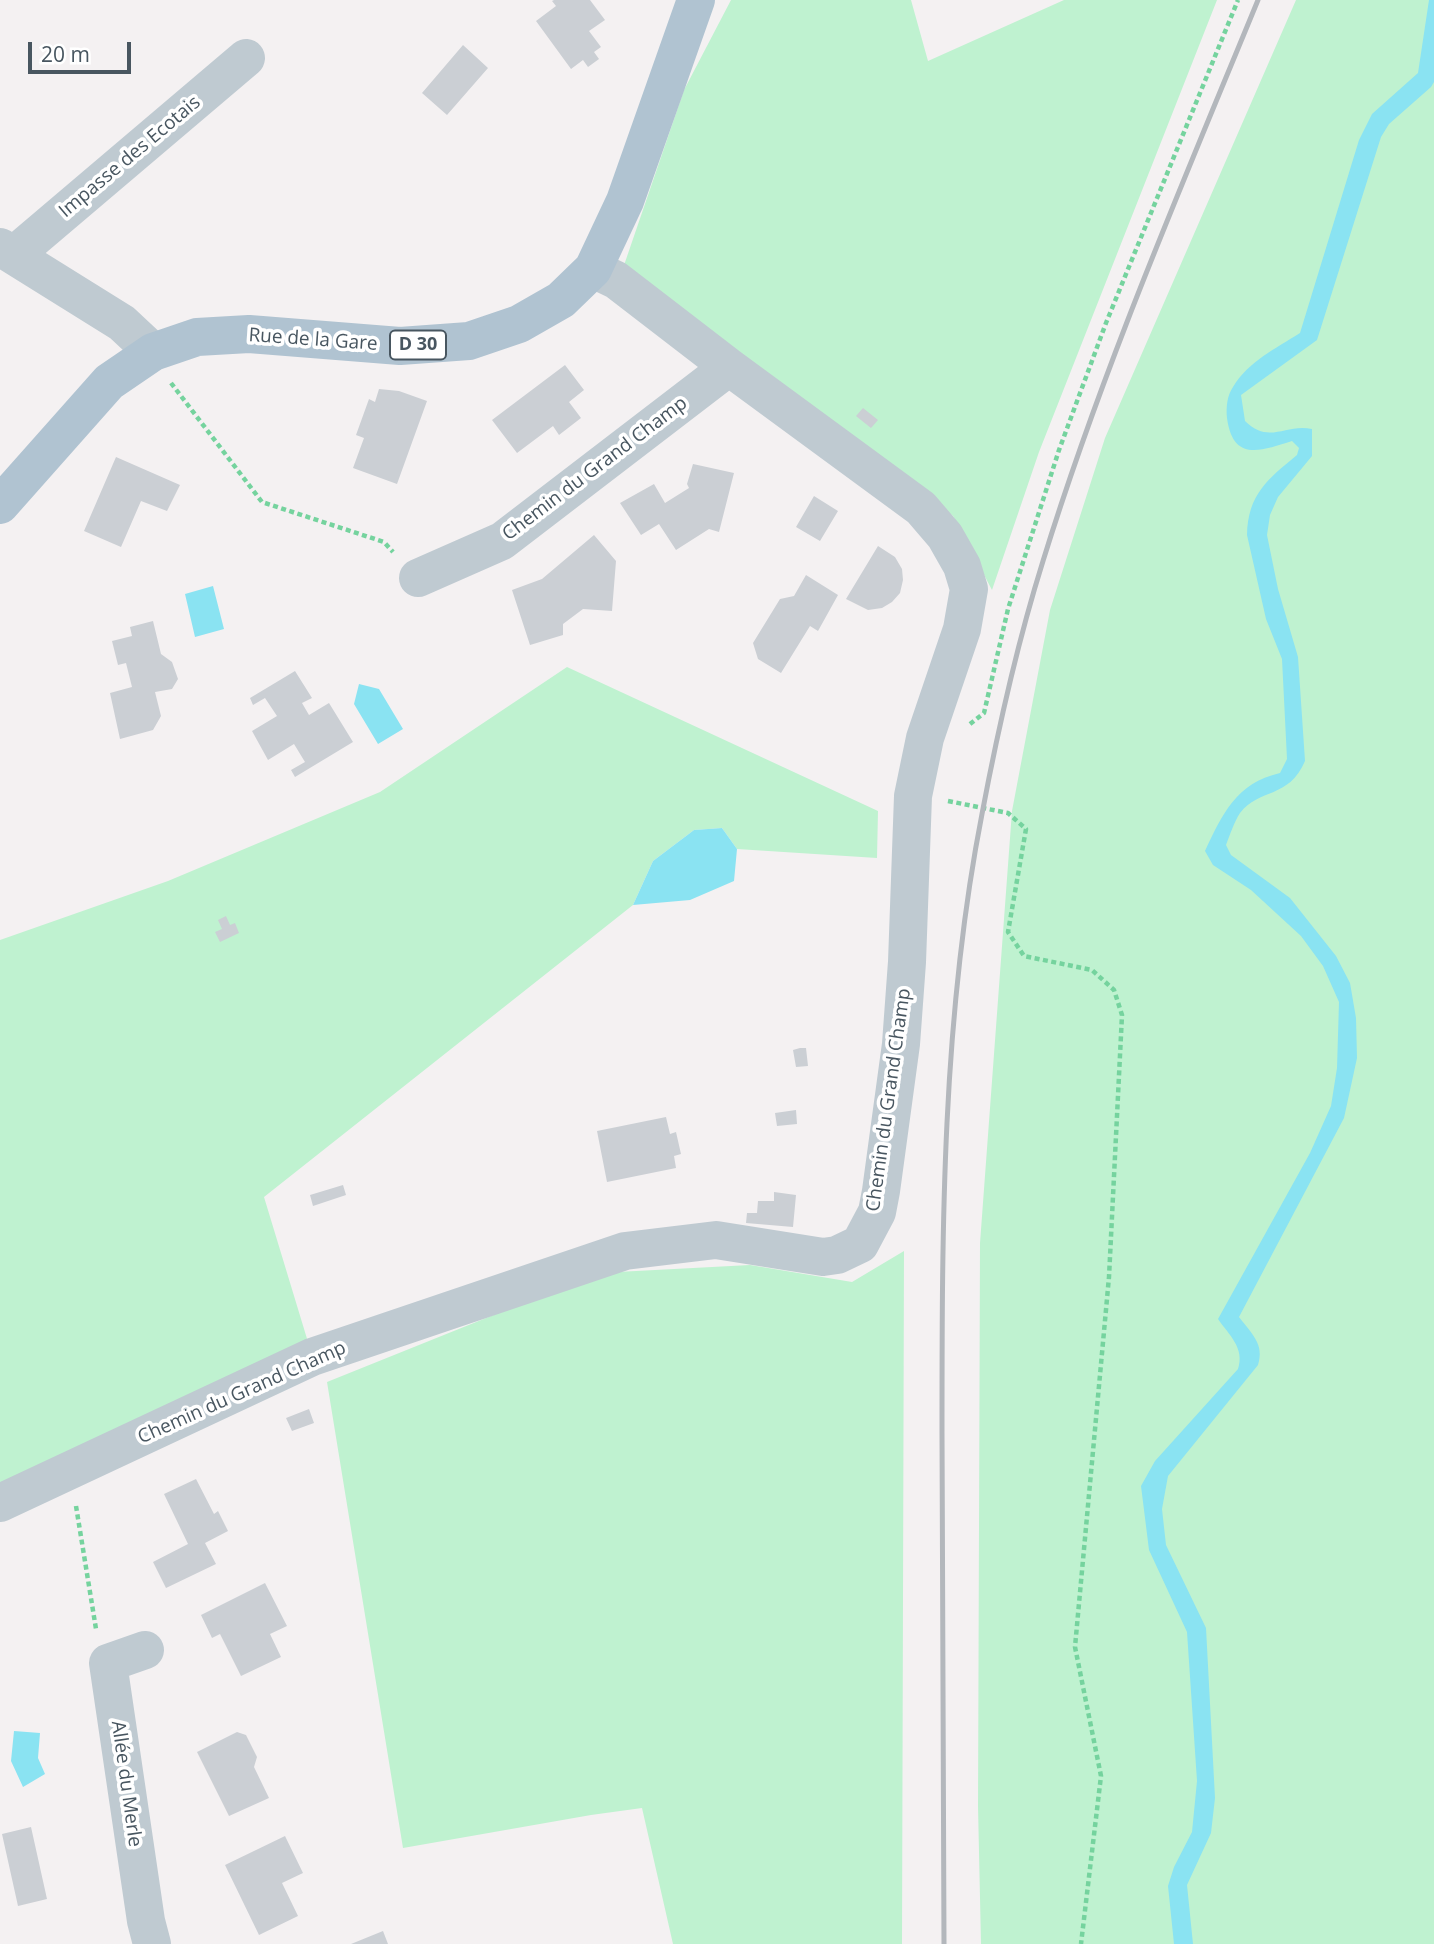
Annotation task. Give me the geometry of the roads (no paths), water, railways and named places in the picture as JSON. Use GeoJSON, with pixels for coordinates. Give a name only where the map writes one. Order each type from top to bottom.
{"type":"FeatureCollection","features":[{"type":"Feature","properties":{"kind":"main road","name":"Rue de la Gare"},"geometry":{"type":"LineString","coordinates":[[0,505],[108,382],[153,352],[197,337],[249,334],[400,346],[469,341],[519,324],[561,300],[593,269],[625,201],[696,0]]}},
{"type":"Feature","properties":{"kind":"street","name":"Impasse des Ecotais"},"geometry":{"type":"LineString","coordinates":[[7,251],[246,58]]}},
{"type":"Feature","properties":{"kind":"street"},"geometry":{"type":"LineString","coordinates":[[7,251],[122,323],[153,352]]}},
{"type":"Feature","properties":{"kind":"street","name":"Chemin du Grand Champ"},"geometry":{"type":"LineString","coordinates":[[0,1503],[312,1357],[625,1251],[716,1240],[824,1257],[849,1251],[860,1244],[877,1212],[901,1044],[913,796],[925,738],[962,629],[969,589],[962,566],[945,536],[921,508],[616,280],[593,269]]}},
{"type":"Feature","properties":{"kind":"street","name":"Chemin du Grand Champ"},"geometry":{"type":"LineString","coordinates":[[418,578],[502,541],[729,367]]}},
{"type":"Feature","properties":{"kind":"street","name":"Allée du Merle"},"geometry":{"type":"LineString","coordinates":[[145,1650],[108,1663],[146,1922],[152,1944]]}},
{"type":"Feature","properties":{"kind":"water"},"geometry":{"type":"Polygon","coordinates":[[[1429,0],[1434,0],[1434,82],[1389,124],[1381,137],[1317,340],[1241,395],[1245,421],[1262,432],[1312,429],[1312,456],[1278,497],[1270,515],[1267,535],[1278,589],[1298,657],[1305,761],[1291,782],[1256,800],[1240,813],[1226,845],[1231,855],[1290,898],[1336,956],[1350,983],[1356,1018],[1357,1058],[1344,1118],[1239,1317],[1258,1345],[1258,1365],[1168,1476],[1162,1509],[1166,1545],[1206,1628],[1215,1798],[1211,1833],[1187,1885],[1193,1944],[1174,1944],[1168,1886],[1174,1867],[1192,1832],[1197,1781],[1187,1632],[1149,1550],[1141,1486],[1155,1461],[1238,1369],[1238,1348],[1218,1319],[1310,1153],[1331,1106],[1337,1068],[1339,1002],[1323,966],[1301,936],[1251,890],[1213,865],[1205,851],[1232,802],[1252,784],[1280,773],[1287,759],[1282,659],[1266,619],[1247,535],[1248,521],[1256,498],[1269,480],[1297,455],[1299,448],[1292,441],[1259,450],[1242,447],[1235,442],[1230,432],[1227,402],[1233,387],[1247,370],[1263,356],[1300,333],[1359,140],[1372,114],[1418,73],[1429,0]]]}},
{"type":"Feature","properties":{"kind":"water"},"geometry":{"type":"Polygon","coordinates":[[[213,586],[224,629],[195,637],[185,594],[213,586]]]}},
{"type":"Feature","properties":{"kind":"water"},"geometry":{"type":"Polygon","coordinates":[[[359,684],[379,689],[403,729],[378,744],[354,704],[359,684]]]}},
{"type":"Feature","properties":{"kind":"water"},"geometry":{"type":"Polygon","coordinates":[[[722,828],[737,849],[734,881],[690,900],[633,905],[653,861],[694,830],[722,828]]]}},
{"type":"Feature","properties":{"kind":"water"},"geometry":{"type":"Polygon","coordinates":[[[14,1731],[40,1733],[38,1758],[45,1774],[23,1787],[11,1761],[14,1731]]]}},
{"type":"Feature","properties":{"kind":"railway"},"geometry":{"type":"LineString","coordinates":[[944,1944],[944,1200],[952,1045],[969,891],[988,782],[1009,687],[1034,592],[1066,490],[1144,278],[1258,0]]}}]}
